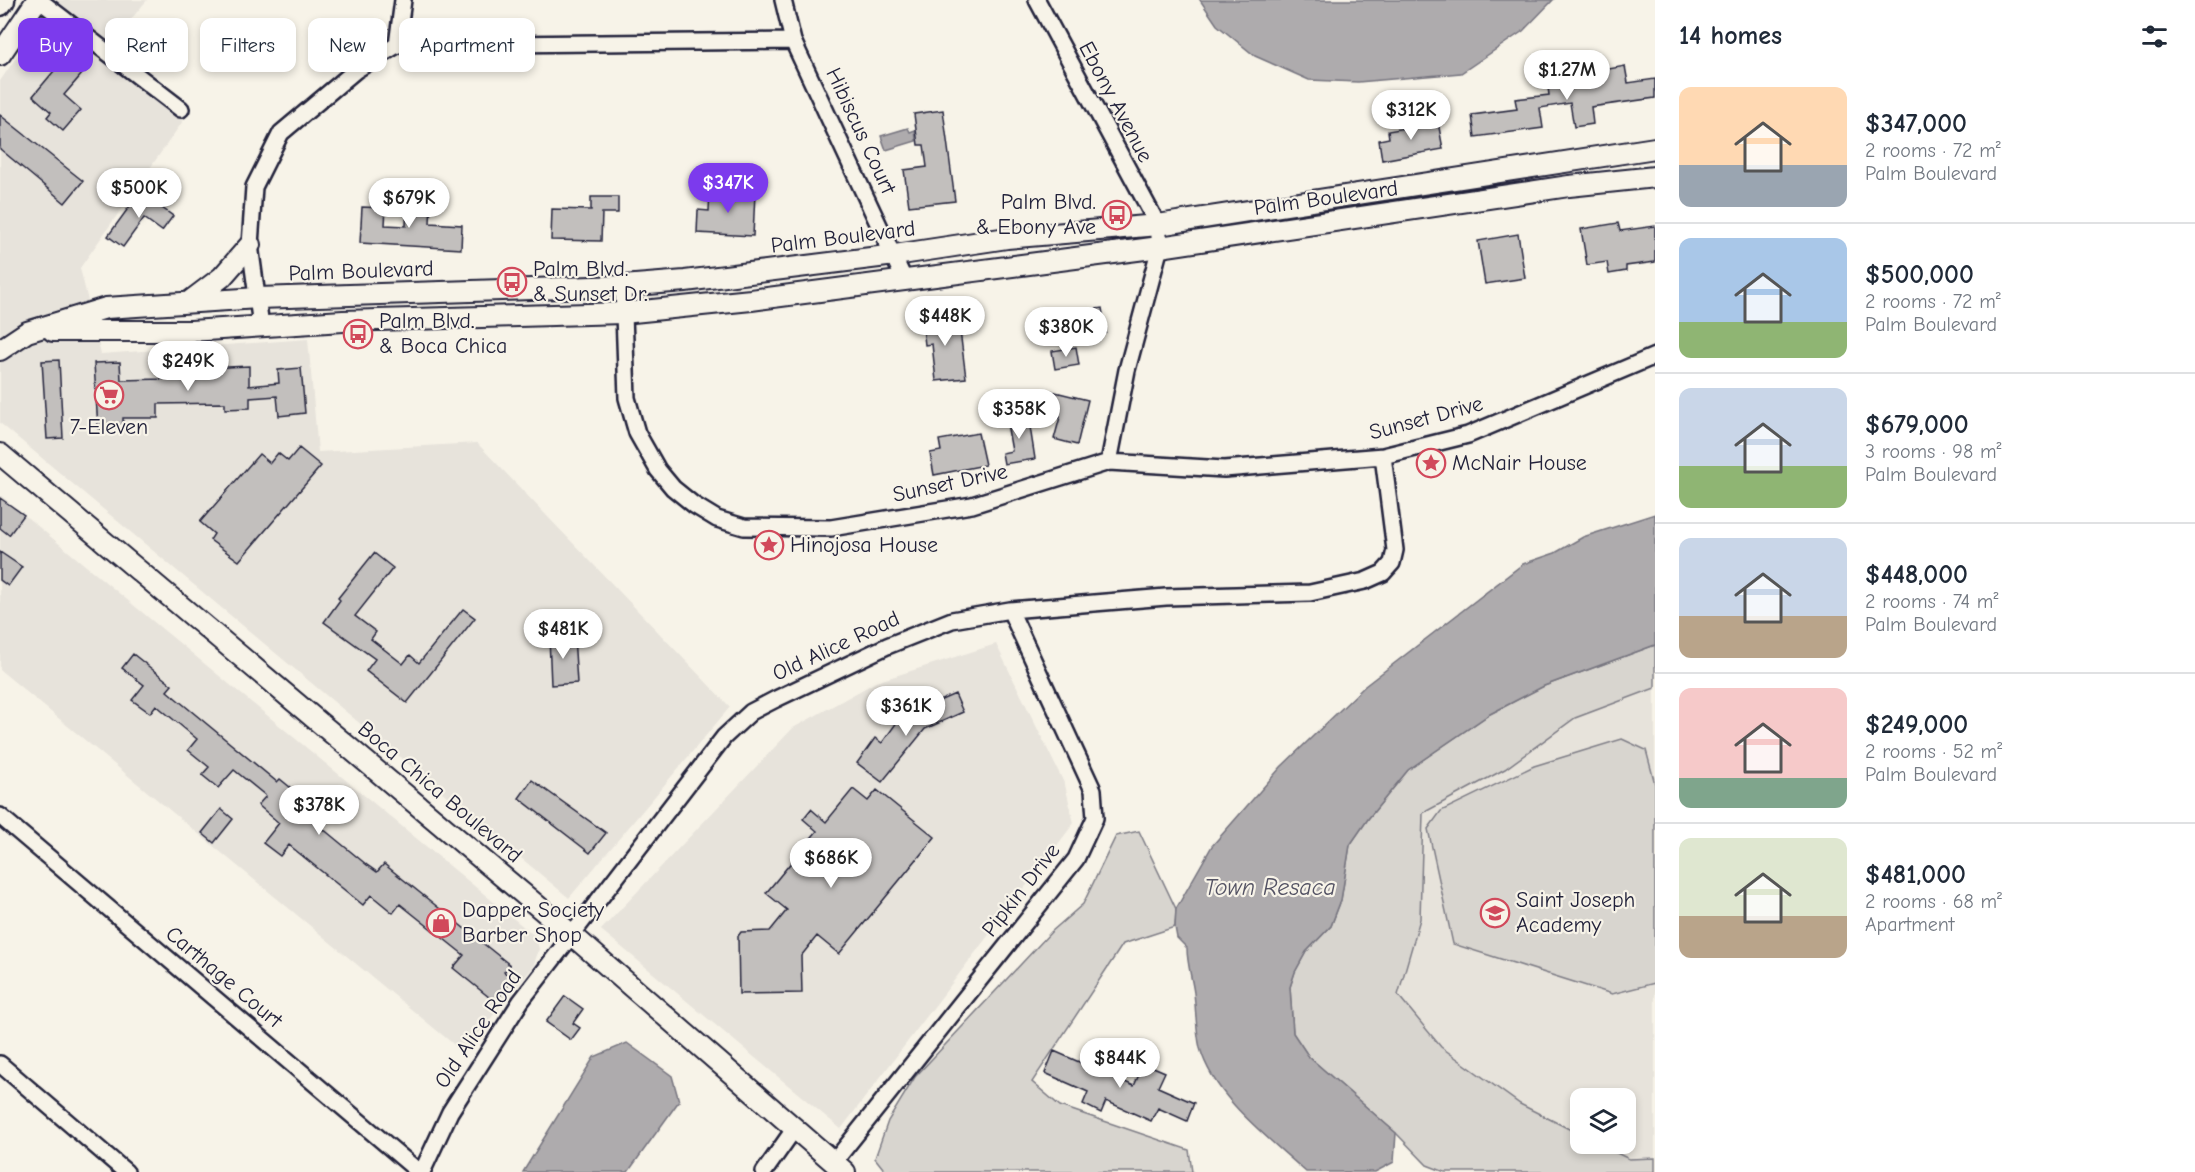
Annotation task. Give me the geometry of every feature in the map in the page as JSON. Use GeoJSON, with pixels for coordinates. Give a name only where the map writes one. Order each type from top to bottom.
{"type":"FeatureCollection","features":[{"type":"Feature","properties":{"kind":"highway"},"geometry":{"type":"LineString","coordinates":[[0,4],[3,0]]}},
{"type":"Feature","properties":{"kind":"main road"},"geometry":{"type":"LineString","coordinates":[[0,55],[38,0]]}},
{"type":"Feature","properties":{"kind":"main road","name":"Palm Boulevard"},"geometry":{"type":"LineString","coordinates":[[1,349],[17,336],[106,308],[258,298],[623,286],[895,255],[1007,238],[1158,225],[1655,148]]}},
{"type":"Feature","properties":{"kind":"main road","name":"Palm Boulevard"},"geometry":{"type":"LineString","coordinates":[[35,330],[190,330],[623,313],[1160,246],[1569,186],[1655,177]]}},
{"type":"Feature","properties":{"kind":"main road"},"geometry":{"type":"LineString","coordinates":[[189,303],[222,277],[250,245]]}},
{"type":"Feature","properties":{"kind":"main road","name":"Boca Chica Boulevard"},"geometry":{"type":"LineString","coordinates":[[0,454],[572,935],[839,1167]]}},
{"type":"Feature","properties":{"kind":"street"},"geometry":{"type":"LineString","coordinates":[[38,0],[181,109]]}},
{"type":"Feature","properties":{"kind":"street"},"geometry":{"type":"LineString","coordinates":[[397,45],[403,0]]}},
{"type":"Feature","properties":{"kind":"street","name":"Hibiscus Court"},"geometry":{"type":"LineString","coordinates":[[783,0],[793,40],[895,255],[904,279]]}},
{"type":"Feature","properties":{"kind":"street","name":"Ebony Avenue"},"geometry":{"type":"LineString","coordinates":[[1037,0],[1158,225]]}},
{"type":"Feature","properties":{"kind":"street"},"geometry":{"type":"LineString","coordinates":[[261,326],[250,245],[254,187],[281,133],[356,70],[397,45],[793,40]]}},
{"type":"Feature","properties":{"kind":"street"},"geometry":{"type":"LineString","coordinates":[[1109,462],[1127,370],[1160,246],[1158,225]]}},
{"type":"Feature","properties":{"kind":"street","name":"Sunset Drive"},"geometry":{"type":"LineString","coordinates":[[623,286],[627,398],[637,433],[658,470],[694,505],[717,519],[744,527],[831,528],[972,505],[1109,462],[1224,469],[1383,456],[1468,435],[1655,356]]}},
{"type":"Feature","properties":{"kind":"street","name":"Old Alice Road"},"geometry":{"type":"LineString","coordinates":[[421,1172],[450,1112],[481,1060],[521,1001],[724,737],[751,712],[887,646],[952,620],[1010,610],[1166,597],[1310,593],[1365,581],[1383,573],[1392,563],[1395,550],[1383,456]]}},
{"type":"Feature","properties":{"kind":"street","name":"Pipkin Drive"},"geometry":{"type":"LineString","coordinates":[[839,1167],[1076,859],[1095,818],[1093,790],[1010,610]]}},
{"type":"Feature","properties":{"kind":"street","name":"Carthage Court"},"geometry":{"type":"LineString","coordinates":[[0,816],[421,1172]]}},
{"type":"Feature","properties":{"kind":"street"},"geometry":{"type":"LineString","coordinates":[[0,1064],[126,1172]]}},
{"type":"Feature","properties":{"kind":"street"},"geometry":{"type":"LineString","coordinates":[[764,1172],[795,1128]]}},
{"type":"Feature","properties":{"kind":"shaded area"},"geometry":{"type":"Polygon","coordinates":[[[56,0],[147,0],[132,18],[105,18],[105,72],[147,72],[190,111],[80,268],[101,354],[308,339],[318,452],[477,443],[730,707],[569,898],[0,423],[0,81],[18,55],[18,72],[93,72],[93,18],[44,18],[56,0]]]}},
{"type":"Feature","properties":{"kind":"shaded area"},"geometry":{"type":"Polygon","coordinates":[[[0,495],[536,937],[539,949],[533,967],[463,1052],[0,670],[0,495]]]}},
{"type":"Feature","properties":{"kind":"shaded area"},"geometry":{"type":"Polygon","coordinates":[[[996,644],[1065,785],[1074,823],[841,1129],[601,930],[793,728],[876,682],[996,644]]]}},
{"type":"Feature","properties":{"kind":"shaded area","name":"Saint Joseph Academy"},"geometry":{"type":"Polygon","coordinates":[[[1655,645],[1655,1172],[1445,1172],[1427,1165],[1396,1133],[1350,845],[1655,645]]]}},
{"type":"Feature","properties":{"kind":"shaded area"},"geometry":{"type":"Polygon","coordinates":[[[1655,645],[1655,688],[1575,718],[1505,769],[1423,813],[1420,919],[1398,995],[1441,1047],[1520,1104],[1570,1129],[1570,1154],[1619,1154],[1629,1159],[1655,1158],[1655,1172],[1445,1172],[1427,1165],[1396,1133],[1309,1057],[1293,1033],[1290,987],[1295,972],[1306,952],[1331,926],[1341,900],[1350,845],[1368,819],[1408,770],[1490,714],[1544,686],[1655,645]]]}},
{"type":"Feature","properties":{"kind":"shaded area"},"geometry":{"type":"Polygon","coordinates":[[[1622,739],[1646,750],[1655,784],[1655,983],[1612,994],[1453,944],[1428,829],[1441,811],[1534,766],[1622,739]]]}},
{"type":"Feature","properties":{"kind":"shaded area"},"geometry":{"type":"Polygon","coordinates":[[[1139,831],[1176,909],[1175,927],[1123,944],[1032,1082],[1060,1106],[1189,1150],[1192,1172],[886,1172],[875,1158],[888,1121],[915,1077],[1051,932],[1083,904],[1116,836],[1139,831]]]}},
{"type":"Feature","properties":{"kind":"water"},"geometry":{"type":"Polygon","coordinates":[[[1200,0],[1553,0],[1523,31],[1461,73],[1358,82],[1309,80],[1255,56],[1217,25],[1200,0]]]}},
{"type":"Feature","properties":{"kind":"water"},"geometry":{"type":"Polygon","coordinates":[[[908,128],[910,132],[915,130],[916,141],[886,150],[881,136],[908,128]]]}},
{"type":"Feature","properties":{"kind":"water"},"geometry":{"type":"Polygon","coordinates":[[[1050,314],[1054,340],[1040,342],[1037,316],[1050,314]]]}},
{"type":"Feature","properties":{"kind":"water","name":"Town Resaca"},"geometry":{"type":"Polygon","coordinates":[[[1655,514],[1655,645],[1544,686],[1490,714],[1408,770],[1350,845],[1341,900],[1331,926],[1306,952],[1290,987],[1293,1033],[1309,1057],[1396,1133],[1394,1162],[1375,1172],[1306,1172],[1244,1116],[1217,1084],[1207,1066],[1200,1048],[1187,948],[1177,938],[1176,909],[1212,846],[1281,767],[1365,686],[1523,564],[1555,553],[1583,537],[1655,514]]]}},
{"type":"Feature","properties":{"kind":"water"},"geometry":{"type":"Polygon","coordinates":[[[627,1043],[672,1076],[679,1101],[628,1172],[523,1172],[594,1057],[627,1043]]]}},
{"type":"Feature","properties":{"kind":"building"},"geometry":{"type":"Polygon","coordinates":[[[1625,66],[1628,83],[1655,79],[1655,98],[1591,107],[1593,124],[1574,127],[1570,103],[1540,108],[1543,128],[1475,137],[1472,115],[1517,109],[1515,99],[1549,95],[1547,80],[1625,66]]]}},
{"type":"Feature","properties":{"kind":"building"},"geometry":{"type":"Polygon","coordinates":[[[53,72],[80,72],[82,74],[64,95],[81,110],[63,131],[47,117],[51,112],[33,96],[53,72]]]}},
{"type":"Feature","properties":{"kind":"building"},"geometry":{"type":"Polygon","coordinates":[[[943,110],[955,201],[909,206],[904,170],[927,167],[924,145],[918,145],[914,114],[943,110]]]}},
{"type":"Feature","properties":{"kind":"building"},"geometry":{"type":"Polygon","coordinates":[[[0,115],[83,181],[65,203],[0,149],[0,115]]]}},
{"type":"Feature","properties":{"kind":"building"},"geometry":{"type":"Polygon","coordinates":[[[1438,122],[1443,149],[1382,160],[1379,140],[1389,138],[1388,131],[1438,122]]]}},
{"type":"Feature","properties":{"kind":"building"},"geometry":{"type":"Polygon","coordinates":[[[710,191],[755,193],[753,236],[697,233],[698,210],[709,211],[710,191]]]}},
{"type":"Feature","properties":{"kind":"building"},"geometry":{"type":"Polygon","coordinates":[[[140,192],[173,216],[162,231],[144,218],[123,247],[108,236],[140,192]]]}},
{"type":"Feature","properties":{"kind":"building"},"geometry":{"type":"Polygon","coordinates":[[[591,197],[618,197],[618,213],[602,213],[601,241],[551,240],[552,209],[591,210],[591,197]]]}},
{"type":"Feature","properties":{"kind":"building"},"geometry":{"type":"Polygon","coordinates":[[[407,201],[431,202],[430,223],[462,225],[461,249],[360,243],[362,207],[386,208],[385,225],[406,226],[407,201]]]}},
{"type":"Feature","properties":{"kind":"building"},"geometry":{"type":"Polygon","coordinates":[[[1618,223],[1620,231],[1655,226],[1655,262],[1626,266],[1626,271],[1609,274],[1607,262],[1587,265],[1581,229],[1618,223]]]}},
{"type":"Feature","properties":{"kind":"building"},"geometry":{"type":"Polygon","coordinates":[[[1518,234],[1525,278],[1485,284],[1478,241],[1518,234]]]}},
{"type":"Feature","properties":{"kind":"building"},"geometry":{"type":"Polygon","coordinates":[[[1102,308],[1106,333],[1068,339],[1063,314],[1102,308]]]}},
{"type":"Feature","properties":{"kind":"building"},"geometry":{"type":"Polygon","coordinates":[[[958,315],[966,378],[936,381],[932,344],[925,345],[922,319],[958,315]]]}},
{"type":"Feature","properties":{"kind":"building"},"geometry":{"type":"Polygon","coordinates":[[[1076,347],[1079,365],[1055,369],[1052,351],[1076,347]]]}},
{"type":"Feature","properties":{"kind":"building"},"geometry":{"type":"Polygon","coordinates":[[[59,360],[63,438],[47,439],[42,361],[59,360]]]}},
{"type":"Feature","properties":{"kind":"building"},"geometry":{"type":"Polygon","coordinates":[[[120,362],[121,380],[163,379],[163,370],[249,366],[249,386],[279,383],[278,370],[301,368],[305,413],[279,416],[277,396],[250,398],[250,408],[225,409],[225,403],[158,404],[158,418],[123,418],[123,428],[98,429],[94,363],[120,362]]]}},
{"type":"Feature","properties":{"kind":"building"},"geometry":{"type":"Polygon","coordinates":[[[1047,390],[1088,400],[1077,445],[1054,439],[1060,417],[1041,412],[1047,390]]]}},
{"type":"Feature","properties":{"kind":"building"},"geometry":{"type":"Polygon","coordinates":[[[1028,414],[1035,459],[1004,464],[1002,453],[1012,451],[1006,418],[1028,414]]]}},
{"type":"Feature","properties":{"kind":"building"},"geometry":{"type":"Polygon","coordinates":[[[978,433],[985,465],[934,475],[930,453],[941,451],[939,440],[978,433]]]}},
{"type":"Feature","properties":{"kind":"building"},"geometry":{"type":"Polygon","coordinates":[[[299,448],[321,466],[239,561],[210,540],[214,534],[200,522],[259,454],[270,463],[278,453],[288,461],[299,448]]]}},
{"type":"Feature","properties":{"kind":"building"},"geometry":{"type":"Polygon","coordinates":[[[0,498],[24,515],[9,535],[0,528],[0,498]]]}},
{"type":"Feature","properties":{"kind":"building"},"geometry":{"type":"Polygon","coordinates":[[[0,552],[22,567],[8,586],[0,580],[0,552]]]}},
{"type":"Feature","properties":{"kind":"building"},"geometry":{"type":"Polygon","coordinates":[[[374,553],[393,568],[355,616],[376,632],[371,639],[403,664],[410,655],[419,663],[463,609],[475,618],[407,703],[366,671],[375,659],[324,622],[340,600],[338,598],[374,553]]]}},
{"type":"Feature","properties":{"kind":"building"},"geometry":{"type":"Polygon","coordinates":[[[574,636],[577,683],[551,685],[549,637],[574,636]]]}},
{"type":"Feature","properties":{"kind":"building"},"geometry":{"type":"Polygon","coordinates":[[[133,654],[172,685],[167,691],[277,782],[280,779],[318,810],[311,819],[377,872],[384,864],[510,965],[504,972],[513,979],[495,1002],[453,968],[464,955],[400,904],[393,913],[371,895],[363,905],[289,845],[280,856],[263,843],[279,823],[258,805],[266,796],[234,770],[218,788],[202,775],[209,767],[188,750],[197,739],[156,705],[150,713],[132,700],[144,685],[122,668],[133,654]]]}},
{"type":"Feature","properties":{"kind":"building"},"geometry":{"type":"Polygon","coordinates":[[[955,694],[963,712],[925,729],[882,782],[857,763],[875,738],[882,743],[900,718],[955,694]]]}},
{"type":"Feature","properties":{"kind":"building"},"geometry":{"type":"Polygon","coordinates":[[[532,780],[606,833],[590,853],[519,798],[532,780]]]}},
{"type":"Feature","properties":{"kind":"building"},"geometry":{"type":"Polygon","coordinates":[[[853,789],[868,801],[877,790],[935,837],[839,954],[817,936],[801,956],[802,993],[739,994],[738,936],[741,932],[770,931],[787,910],[766,893],[817,831],[803,819],[811,809],[826,822],[853,789]]]}},
{"type":"Feature","properties":{"kind":"building"},"geometry":{"type":"Polygon","coordinates":[[[221,809],[233,819],[214,843],[202,833],[221,809]]]}},
{"type":"Feature","properties":{"kind":"building"},"geometry":{"type":"Polygon","coordinates":[[[565,996],[583,1009],[573,1023],[580,1028],[571,1040],[546,1022],[565,996]]]}},
{"type":"Feature","properties":{"kind":"building"},"geometry":{"type":"Polygon","coordinates":[[[1054,1051],[1134,1086],[1144,1063],[1165,1072],[1158,1087],[1194,1103],[1187,1121],[1158,1108],[1151,1121],[1106,1101],[1101,1113],[1083,1104],[1088,1092],[1045,1073],[1054,1051]]]}},
{"type":"Feature","properties":{"kind":"place","name":"Palm Blvd. & Ebony Ave"},"geometry":{"type":"Point","coordinates":[1117,215]}},
{"type":"Feature","properties":{"kind":"place","name":"Palm Blvd. & Sunset Dr."},"geometry":{"type":"Point","coordinates":[512,282]}},
{"type":"Feature","properties":{"kind":"place","name":"Palm Blvd. & Boca Chica"},"geometry":{"type":"Point","coordinates":[358,334]}},
{"type":"Feature","properties":{"kind":"place","name":"7-Eleven"},"geometry":{"type":"Point","coordinates":[109,395]}},
{"type":"Feature","properties":{"kind":"place","name":"McNair House"},"geometry":{"type":"Point","coordinates":[1431,463]}},
{"type":"Feature","properties":{"kind":"place","name":"Hinojosa House"},"geometry":{"type":"Point","coordinates":[769,545]}},
{"type":"Feature","properties":{"kind":"place","name":"Saint Joseph Academy"},"geometry":{"type":"Point","coordinates":[1495,913]}},
{"type":"Feature","properties":{"kind":"place","name":"Dapper Society Barber Shop"},"geometry":{"type":"Point","coordinates":[441,923]}}]}
